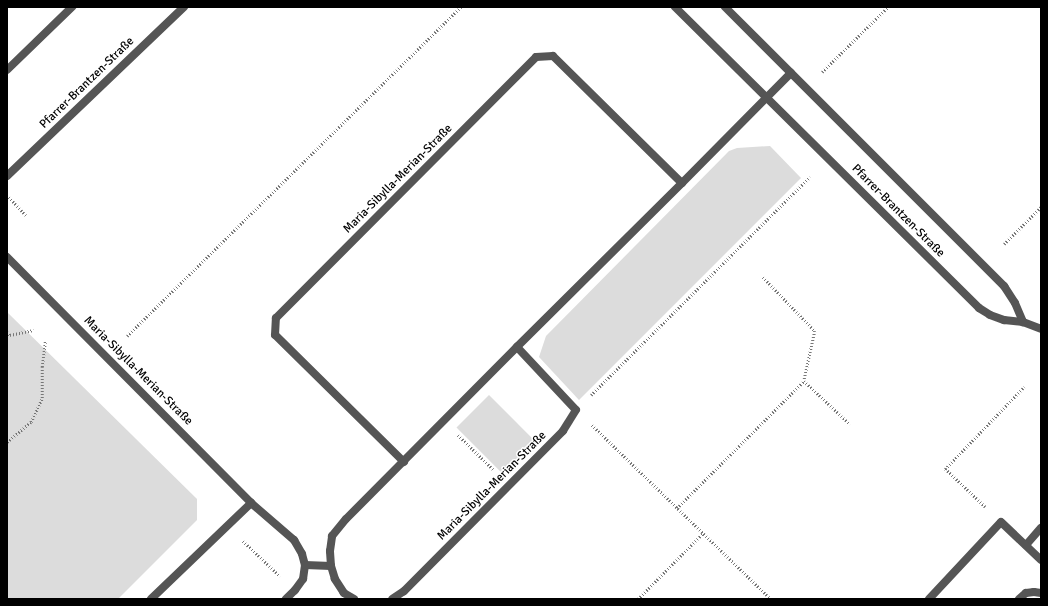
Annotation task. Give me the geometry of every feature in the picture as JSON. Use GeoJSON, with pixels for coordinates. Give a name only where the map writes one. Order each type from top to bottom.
{"type":"FeatureCollection","features":[{"type":"Feature","properties":{"kind":"street"},"geometry":{"type":"LineString","coordinates":[[7,70],[72,7]]}},
{"type":"Feature","properties":{"kind":"street","name":"Pfarrer-Brantzen-Straße"},"geometry":{"type":"LineString","coordinates":[[7,176],[184,7]]}},
{"type":"Feature","properties":{"kind":"street","name":"Pfarrer-Brantzen-Straße"},"geometry":{"type":"LineString","coordinates":[[675,7],[979,308],[990,315],[1004,320],[1023,322],[1041,329]]}},
{"type":"Feature","properties":{"kind":"street","name":"Pfarrer-Brantzen-Straße"},"geometry":{"type":"LineString","coordinates":[[725,7],[1004,286],[1015,303],[1023,322]]}},
{"type":"Feature","properties":{"kind":"street","name":"Maria-Sibylla-Merian-Straße"},"geometry":{"type":"LineString","coordinates":[[404,462],[275,335],[276,318],[536,57],[553,56],[682,183]]}},
{"type":"Feature","properties":{"kind":"street"},"geometry":{"type":"LineString","coordinates":[[354,599],[344,593],[335,579],[330,566],[332,536],[346,519],[791,73]]}},
{"type":"Feature","properties":{"kind":"street","name":"Maria-Sibylla-Merian-Straße"},"geometry":{"type":"LineString","coordinates":[[7,257],[251,502],[294,540],[302,554],[305,565]]}},
{"type":"Feature","properties":{"kind":"street"},"geometry":{"type":"LineString","coordinates":[[517,347],[576,410]]}},
{"type":"Feature","properties":{"kind":"street","name":"Maria-Sibylla-Merian-Straße"},"geometry":{"type":"LineString","coordinates":[[392,599],[404,591],[563,431],[576,410]]}},
{"type":"Feature","properties":{"kind":"street"},"geometry":{"type":"LineString","coordinates":[[150,599],[251,502]]}},
{"type":"Feature","properties":{"kind":"street"},"geometry":{"type":"LineString","coordinates":[[929,599],[1001,522],[1041,560]]}},
{"type":"Feature","properties":{"kind":"street"},"geometry":{"type":"LineString","coordinates":[[1026,545],[1041,528]]}},
{"type":"Feature","properties":{"kind":"street"},"geometry":{"type":"LineString","coordinates":[[286,599],[296,590],[303,579],[305,565],[330,566]]}},
{"type":"Feature","properties":{"kind":"street"},"geometry":{"type":"LineString","coordinates":[[1019,599],[1026,593],[1041,593]]}},
{"type":"Feature","properties":{"kind":"path"},"geometry":{"type":"LineString","coordinates":[[128,336],[461,7]]}},
{"type":"Feature","properties":{"kind":"path"},"geometry":{"type":"LineString","coordinates":[[806,88],[888,7]]}},
{"type":"Feature","properties":{"kind":"path"},"geometry":{"type":"LineString","coordinates":[[771,599],[576,410],[810,177]]}},
{"type":"Feature","properties":{"kind":"path"},"geometry":{"type":"LineString","coordinates":[[9,197],[26,215]]}},
{"type":"Feature","properties":{"kind":"path"},"geometry":{"type":"LineString","coordinates":[[1004,244],[1041,207]]}},
{"type":"Feature","properties":{"kind":"path"},"geometry":{"type":"LineString","coordinates":[[677,508],[804,381],[814,331],[762,278]]}},
{"type":"Feature","properties":{"kind":"path"},"geometry":{"type":"LineString","coordinates":[[7,332],[10,335],[33,330]]}},
{"type":"Feature","properties":{"kind":"path"},"geometry":{"type":"LineString","coordinates":[[7,442],[31,422],[42,398],[42,366],[45,341]]}},
{"type":"Feature","properties":{"kind":"path"},"geometry":{"type":"LineString","coordinates":[[804,381],[850,424]]}},
{"type":"Feature","properties":{"kind":"path"},"geometry":{"type":"LineString","coordinates":[[1001,522],[945,469],[1024,387]]}},
{"type":"Feature","properties":{"kind":"path"},"geometry":{"type":"LineString","coordinates":[[444,421],[510,485]]}},
{"type":"Feature","properties":{"kind":"path"},"geometry":{"type":"LineString","coordinates":[[638,599],[703,533]]}},
{"type":"Feature","properties":{"kind":"path"},"geometry":{"type":"LineString","coordinates":[[238,536],[283,578]]}},
{"type":"Feature","properties":{"kind":"shaded area"},"geometry":{"type":"Polygon","coordinates":[[[770,146],[801,178],[579,400],[539,357],[546,336],[729,151],[737,148],[770,146]]]}},
{"type":"Feature","properties":{"kind":"shaded area"},"geometry":{"type":"Polygon","coordinates":[[[7,312],[197,499],[197,520],[118,599],[7,599],[7,312]]]}},
{"type":"Feature","properties":{"kind":"shaded area"},"geometry":{"type":"Polygon","coordinates":[[[489,395],[536,442],[503,474],[456,428],[489,395]]]}}]}
